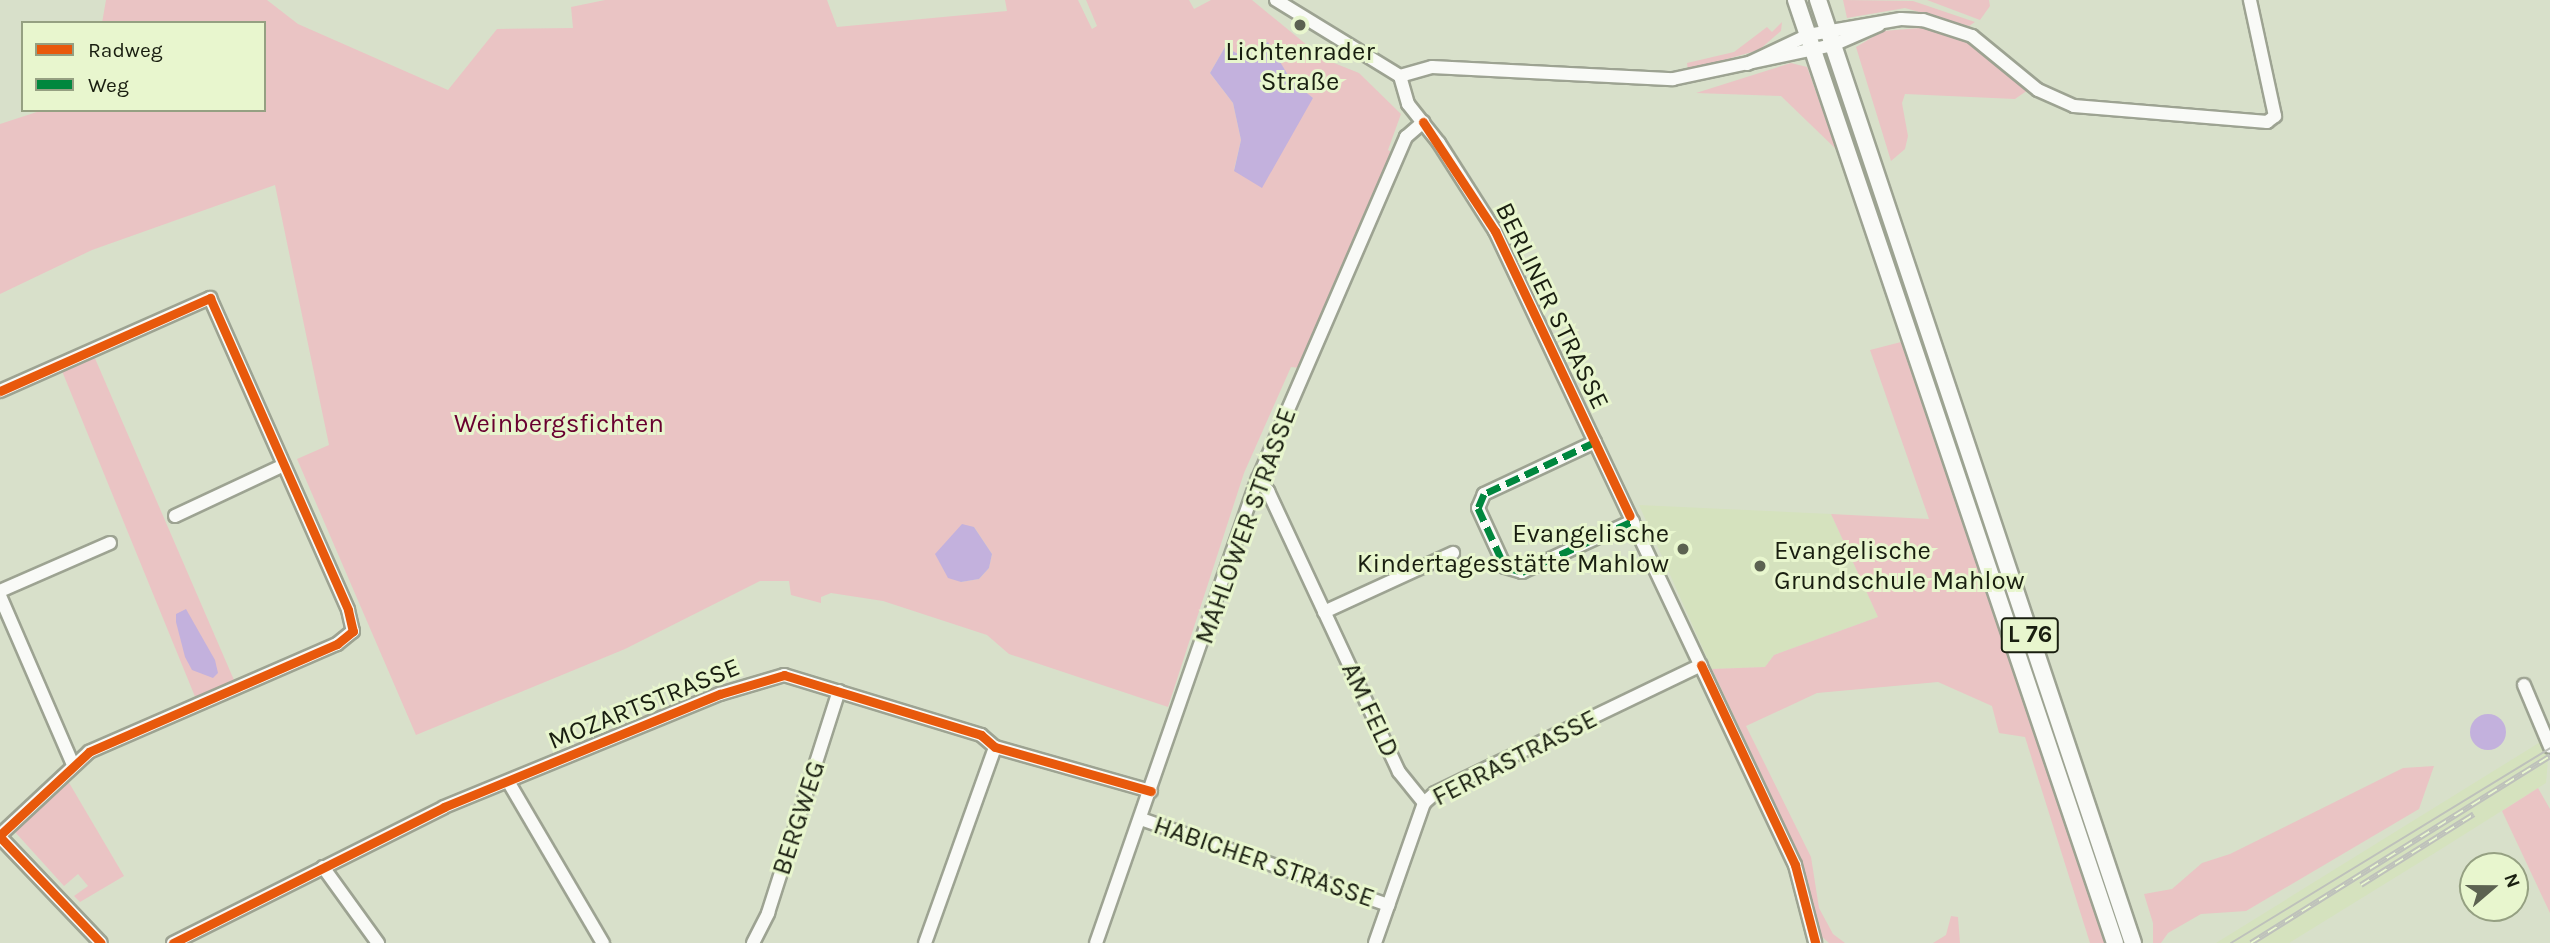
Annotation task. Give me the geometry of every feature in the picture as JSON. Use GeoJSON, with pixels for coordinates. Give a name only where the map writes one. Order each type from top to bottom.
{"type":"FeatureCollection","features":[{"type":"Feature","properties":{"kind":"main road","name":"L 76"},"geometry":{"type":"LineString","coordinates":[[1796,0],[2115,943]]}},
{"type":"Feature","properties":{"kind":"main road","name":"L 76"},"geometry":{"type":"LineString","coordinates":[[1818,0],[2133,943]]}},
{"type":"Feature","properties":{"kind":"street"},"geometry":{"type":"LineString","coordinates":[[1276,0],[1400,76],[1432,66],[1673,79],[1747,64],[1882,23],[1912,19],[1958,29],[1983,42],[2038,90],[2074,106],[2251,122],[2275,116],[2250,0]]}},
{"type":"Feature","properties":{"kind":"street","name":"BERLINER STRASSE"},"geometry":{"type":"LineString","coordinates":[[1400,76],[1403,96],[1495,231],[1795,865],[1814,943],[1820,943]]}},
{"type":"Feature","properties":{"kind":"street","name":"MAHLOWER STRASSE"},"geometry":{"type":"LineString","coordinates":[[1096,943],[1258,479],[1406,137],[1423,122]]}},
{"type":"Feature","properties":{"kind":"street"},"geometry":{"type":"LineString","coordinates":[[0,391],[210,298],[348,610],[353,631],[337,644],[108,743],[73,765],[0,836],[101,943]]}},
{"type":"Feature","properties":{"kind":"street","name":"BERLINER STRASSE"},"geometry":{"type":"LineString","coordinates":[[1595,442],[1484,494],[1478,508],[1505,567],[1522,572],[1633,521]]}},
{"type":"Feature","properties":{"kind":"street"},"geometry":{"type":"LineString","coordinates":[[175,516],[284,466]]}},
{"type":"Feature","properties":{"kind":"street","name":"AM FELD"},"geometry":{"type":"LineString","coordinates":[[1258,479],[1268,491],[1399,772],[1424,803]]}},
{"type":"Feature","properties":{"kind":"street"},"geometry":{"type":"LineString","coordinates":[[0,591],[110,543]]}},
{"type":"Feature","properties":{"kind":"street"},"geometry":{"type":"LineString","coordinates":[[1324,612],[1453,553]]}},
{"type":"Feature","properties":{"kind":"street"},"geometry":{"type":"LineString","coordinates":[[0,596],[73,765]]}},
{"type":"Feature","properties":{"kind":"street","name":"FERRASTRASSE"},"geometry":{"type":"LineString","coordinates":[[1375,943],[1424,803],[1435,793],[1701,665]]}},
{"type":"Feature","properties":{"kind":"street","name":"MOZARTSTRASSE"},"geometry":{"type":"LineString","coordinates":[[173,943],[444,807],[756,681],[784,675],[981,735],[995,747],[1150,792]]}},
{"type":"Feature","properties":{"kind":"street"},"geometry":{"type":"LineString","coordinates":[[2524,685],[2550,747]]}},
{"type":"Feature","properties":{"kind":"street","name":"BERGWEG"},"geometry":{"type":"LineString","coordinates":[[753,943],[768,913],[839,691]]}},
{"type":"Feature","properties":{"kind":"street"},"geometry":{"type":"LineString","coordinates":[[925,943],[995,747]]}},
{"type":"Feature","properties":{"kind":"street"},"geometry":{"type":"LineString","coordinates":[[509,783],[603,943]]}},
{"type":"Feature","properties":{"kind":"street","name":"HABICHER STRASSE"},"geometry":{"type":"LineString","coordinates":[[1141,819],[1388,905]]}},
{"type":"Feature","properties":{"kind":"street"},"geometry":{"type":"LineString","coordinates":[[323,867],[378,943]]}},
{"type":"Feature","properties":{"kind":"shaded area"},"geometry":{"type":"Polygon","coordinates":[[[1268,42],[1291,80],[1313,98],[1262,188],[1234,171],[1241,140],[1233,103],[1210,73],[1225,47],[1242,56],[1268,42]]]}},
{"type":"Feature","properties":{"kind":"shaded area","name":"Evangelische Grundschule Mahlow"},"geometry":{"type":"Polygon","coordinates":[[[1639,505],[1831,514],[1878,617],[1774,655],[1765,667],[1712,669],[1639,505]]]}},
{"type":"Feature","properties":{"kind":"shaded area"},"geometry":{"type":"Polygon","coordinates":[[[962,524],[974,527],[992,554],[989,568],[979,579],[961,582],[948,578],[935,554],[962,524]]]}},
{"type":"Feature","properties":{"kind":"shaded area"},"geometry":{"type":"Polygon","coordinates":[[[186,609],[215,660],[218,673],[213,678],[192,670],[185,657],[176,614],[186,609]]]}},
{"type":"Feature","properties":{"kind":"shaded area"},"geometry":{"type":"Polygon","coordinates":[[[2488,714],[2501,719],[2506,732],[2501,745],[2488,750],[2475,745],[2470,732],[2475,719],[2488,714]]]}},
{"type":"Feature","properties":{"kind":"shaded area"},"geometry":{"type":"Polygon","coordinates":[[[2550,736],[2546,783],[2438,851],[2289,943],[2216,943],[2550,736]]]}},
{"type":"Feature","properties":{"kind":"green space","name":"Weinbergsfichten"},"geometry":{"type":"Polygon","coordinates":[[[106,0],[267,0],[298,24],[448,90],[497,29],[573,28],[571,7],[605,0],[827,0],[837,27],[1007,11],[1005,0],[1078,0],[1092,29],[1097,26],[1086,0],[1189,0],[1194,9],[1211,0],[1252,0],[1324,59],[1359,73],[1401,114],[1388,150],[1396,155],[1301,368],[1291,367],[1244,473],[1168,707],[1009,654],[987,635],[883,601],[831,593],[821,597],[821,603],[791,595],[789,581],[760,581],[625,649],[416,735],[297,459],[329,445],[275,185],[92,250],[0,294],[0,124],[37,112],[266,112],[266,21],[102,21],[106,0]],[[1267,42],[1242,56],[1225,47],[1210,73],[1233,103],[1241,140],[1234,170],[1313,98],[1291,80],[1267,42]],[[974,527],[961,582],[979,579],[989,568],[992,554],[974,527]]]}},
{"type":"Feature","properties":{"kind":"green space"},"geometry":{"type":"Polygon","coordinates":[[[1843,0],[1913,1],[1975,22],[1969,26],[1905,8],[1847,18],[1843,0]]]}},
{"type":"Feature","properties":{"kind":"green space"},"geometry":{"type":"Polygon","coordinates":[[[1927,0],[1989,0],[1990,6],[1980,20],[1927,0]]]}},
{"type":"Feature","properties":{"kind":"green space"},"geometry":{"type":"Polygon","coordinates":[[[1782,22],[1781,31],[1759,50],[1688,70],[1687,63],[1734,52],[1767,27],[1772,32],[1782,22]]]}},
{"type":"Feature","properties":{"kind":"green space"},"geometry":{"type":"Polygon","coordinates":[[[1920,28],[1960,38],[1983,50],[2028,90],[2015,99],[1905,94],[1902,103],[1908,136],[1905,149],[1891,161],[1856,47],[1883,31],[1920,28]]]}},
{"type":"Feature","properties":{"kind":"green space"},"geometry":{"type":"Polygon","coordinates":[[[1791,63],[1807,67],[1837,150],[1781,96],[1696,93],[1791,63]]]}},
{"type":"Feature","properties":{"kind":"green space"},"geometry":{"type":"Polygon","coordinates":[[[1901,342],[1926,408],[2108,943],[2090,943],[2025,737],[1999,733],[1992,706],[1938,682],[1817,693],[1746,726],[1811,857],[1819,908],[1833,934],[1845,943],[1829,943],[1820,935],[1802,868],[1712,669],[1765,667],[1774,655],[1878,617],[1831,514],[1929,519],[1870,350],[1901,342]]]}},
{"type":"Feature","properties":{"kind":"green space"},"geometry":{"type":"Polygon","coordinates":[[[94,356],[237,687],[198,704],[62,371],[94,356]]]}},
{"type":"Feature","properties":{"kind":"green space"},"geometry":{"type":"Polygon","coordinates":[[[2434,766],[2419,809],[2246,911],[2201,914],[2168,933],[2161,943],[2153,943],[2153,923],[2144,894],[2172,889],[2202,863],[2230,854],[2403,768],[2434,766]]]}},
{"type":"Feature","properties":{"kind":"green space"},"geometry":{"type":"Polygon","coordinates":[[[68,781],[124,876],[80,902],[74,896],[88,886],[78,874],[64,886],[15,832],[68,781]]]}},
{"type":"Feature","properties":{"kind":"green space"},"geometry":{"type":"Polygon","coordinates":[[[2538,788],[2550,809],[2550,913],[2529,868],[2529,852],[2521,852],[2502,811],[2538,788]]]}},
{"type":"Feature","properties":{"kind":"green space"},"geometry":{"type":"Polygon","coordinates":[[[1951,916],[1958,917],[1960,943],[1933,943],[1946,935],[1951,916]]]}},
{"type":"Feature","properties":{"kind":"tram line"},"geometry":{"type":"LineString","coordinates":[[2231,943],[2550,748]]}},
{"type":"Feature","properties":{"kind":"railway"},"geometry":{"type":"LineString","coordinates":[[2251,943],[2550,756]]}},
{"type":"Feature","properties":{"kind":"railway"},"geometry":{"type":"LineString","coordinates":[[2361,885],[2474,814]]}},
{"type":"Feature","properties":{"kind":"marked path"},"geometry":{"type":"LineString","coordinates":[[1595,442],[1484,494],[1478,508],[1505,567],[1522,572],[1633,521]]}},
{"type":"Feature","properties":{"kind":"cycle path"},"geometry":{"type":"LineString","coordinates":[[1423,122],[1495,231],[1630,516]]}},
{"type":"Feature","properties":{"kind":"cycle path"},"geometry":{"type":"LineString","coordinates":[[0,391],[210,298],[348,610],[353,631],[337,644],[89,752],[0,835]]}},
{"type":"Feature","properties":{"kind":"cycle path"},"geometry":{"type":"LineString","coordinates":[[1701,665],[1795,865],[1815,942]]}},
{"type":"Feature","properties":{"kind":"cycle path"},"geometry":{"type":"LineString","coordinates":[[173,943],[444,807],[720,694],[784,675],[981,735],[995,747],[1151,791]]}},
{"type":"Feature","properties":{"kind":"cycle path"},"geometry":{"type":"LineString","coordinates":[[0,837],[101,943]]}},
{"type":"Feature","properties":{"kind":"place","name":"Lichtenrader Straße"},"geometry":{"type":"Point","coordinates":[1300,25]}},
{"type":"Feature","properties":{"kind":"place","name":"Evangelische Kindertagesstätte Mahlow"},"geometry":{"type":"Point","coordinates":[1683,549]}},
{"type":"Feature","properties":{"kind":"place","name":"Evangelische Grundschule Mahlow"},"geometry":{"type":"Point","coordinates":[1760,566]}}]}
